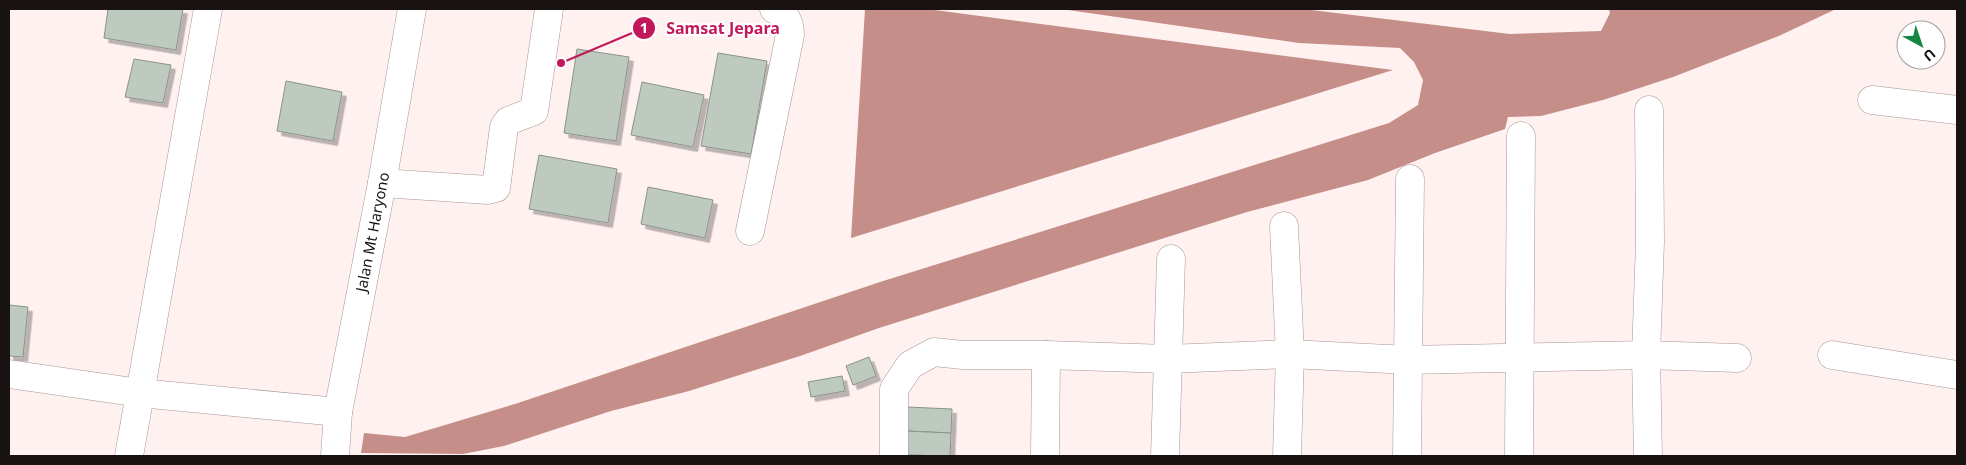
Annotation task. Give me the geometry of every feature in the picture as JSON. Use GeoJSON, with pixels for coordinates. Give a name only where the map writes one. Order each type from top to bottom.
{"type":"FeatureCollection","features":[{"type":"Feature","properties":{"kind":"street"},"geometry":{"type":"LineString","coordinates":[[129,456],[208,9]]}},
{"type":"Feature","properties":{"kind":"street","name":"Jalan Mt Haryono"},"geometry":{"type":"LineString","coordinates":[[335,456],[338,412],[382,183],[412,9]]}},
{"type":"Feature","properties":{"kind":"street"},"geometry":{"type":"LineString","coordinates":[[382,183],[488,190],[496,188],[504,127],[508,122],[534,112],[550,9]]}},
{"type":"Feature","properties":{"kind":"street"},"geometry":{"type":"LineString","coordinates":[[750,232],[790,36],[788,20],[782,12],[774,9]]}},
{"type":"Feature","properties":{"kind":"street"},"geometry":{"type":"LineString","coordinates":[[1872,100],[1957,110]]}},
{"type":"Feature","properties":{"kind":"street"},"geometry":{"type":"LineString","coordinates":[[1648,456],[1646,354],[1650,242],[1649,110]]}},
{"type":"Feature","properties":{"kind":"street"},"geometry":{"type":"LineString","coordinates":[[1519,456],[1521,136]]}},
{"type":"Feature","properties":{"kind":"street"},"geometry":{"type":"LineString","coordinates":[[1408,456],[1410,179]]}},
{"type":"Feature","properties":{"kind":"street"},"geometry":{"type":"LineString","coordinates":[[1284,226],[1290,354],[1287,456]]}},
{"type":"Feature","properties":{"kind":"street"},"geometry":{"type":"LineString","coordinates":[[1165,456],[1171,259]]}},
{"type":"Feature","properties":{"kind":"street"},"geometry":{"type":"LineString","coordinates":[[894,456],[894,389],[910,365],[934,352],[963,355],[1046,355],[1168,359],[1290,354],[1408,360],[1646,354],[1737,358]]}},
{"type":"Feature","properties":{"kind":"street"},"geometry":{"type":"LineString","coordinates":[[1045,456],[1046,355]]}},
{"type":"Feature","properties":{"kind":"street"},"geometry":{"type":"LineString","coordinates":[[1832,355],[1957,375]]}},
{"type":"Feature","properties":{"kind":"street"},"geometry":{"type":"LineString","coordinates":[[9,374],[140,393],[338,412]]}},
{"type":"Feature","properties":{"kind":"shaded area"},"geometry":{"type":"Polygon","coordinates":[[[865,9],[927,9],[1393,70],[851,238],[865,9]]]}},
{"type":"Feature","properties":{"kind":"shaded area"},"geometry":{"type":"Polygon","coordinates":[[[1061,9],[1303,9],[1510,34],[1601,31],[1610,13],[1609,9],[1836,9],[1781,35],[1673,77],[1603,100],[1541,116],[1508,117],[1505,129],[1435,153],[1368,180],[1247,212],[879,328],[800,356],[689,391],[611,411],[504,446],[463,454],[361,453],[364,433],[405,437],[515,404],[880,282],[1389,123],[1418,105],[1423,80],[1414,62],[1400,48],[1299,43],[1061,9]]]}},
{"type":"Feature","properties":{"kind":"building"},"geometry":{"type":"Polygon","coordinates":[[[108,9],[183,9],[176,50],[104,38],[108,9]]]}},
{"type":"Feature","properties":{"kind":"building"},"geometry":{"type":"Polygon","coordinates":[[[577,49],[629,57],[616,141],[564,133],[577,49]]]}},
{"type":"Feature","properties":{"kind":"building"},"geometry":{"type":"Polygon","coordinates":[[[718,53],[767,61],[751,154],[701,146],[718,53]]]}},
{"type":"Feature","properties":{"kind":"building"},"geometry":{"type":"Polygon","coordinates":[[[134,59],[171,65],[163,103],[125,97],[134,59]]]}},
{"type":"Feature","properties":{"kind":"building"},"geometry":{"type":"Polygon","coordinates":[[[286,81],[342,92],[333,141],[277,131],[286,81]]]}},
{"type":"Feature","properties":{"kind":"building"},"geometry":{"type":"Polygon","coordinates":[[[642,82],[704,95],[693,147],[631,135],[642,82]]]}},
{"type":"Feature","properties":{"kind":"building"},"geometry":{"type":"Polygon","coordinates":[[[539,155],[617,169],[608,223],[529,209],[539,155]]]}},
{"type":"Feature","properties":{"kind":"building"},"geometry":{"type":"Polygon","coordinates":[[[648,187],[713,200],[705,238],[641,224],[648,187]]]}},
{"type":"Feature","properties":{"kind":"building"},"geometry":{"type":"Polygon","coordinates":[[[9,305],[28,307],[23,357],[9,356],[9,305]]]}},
{"type":"Feature","properties":{"kind":"building"},"geometry":{"type":"Polygon","coordinates":[[[869,357],[876,376],[853,385],[846,366],[869,357]]]}},
{"type":"Feature","properties":{"kind":"building"},"geometry":{"type":"Polygon","coordinates":[[[842,376],[845,391],[811,397],[808,382],[842,376]]]}},
{"type":"Feature","properties":{"kind":"building"},"geometry":{"type":"Polygon","coordinates":[[[907,407],[952,409],[951,433],[906,431],[907,407]]]}},
{"type":"Feature","properties":{"kind":"building"},"geometry":{"type":"Polygon","coordinates":[[[906,431],[951,433],[950,456],[905,455],[906,431]]]}},
{"type":"Feature","properties":{"kind":"building"},"geometry":{"type":"Polygon","coordinates":[[[905,455],[950,456],[905,456],[905,455]]]}},
{"type":"Feature","properties":{"kind":"place","name":"Samsat Jepara"},"geometry":{"type":"Point","coordinates":[561,63]}}]}
